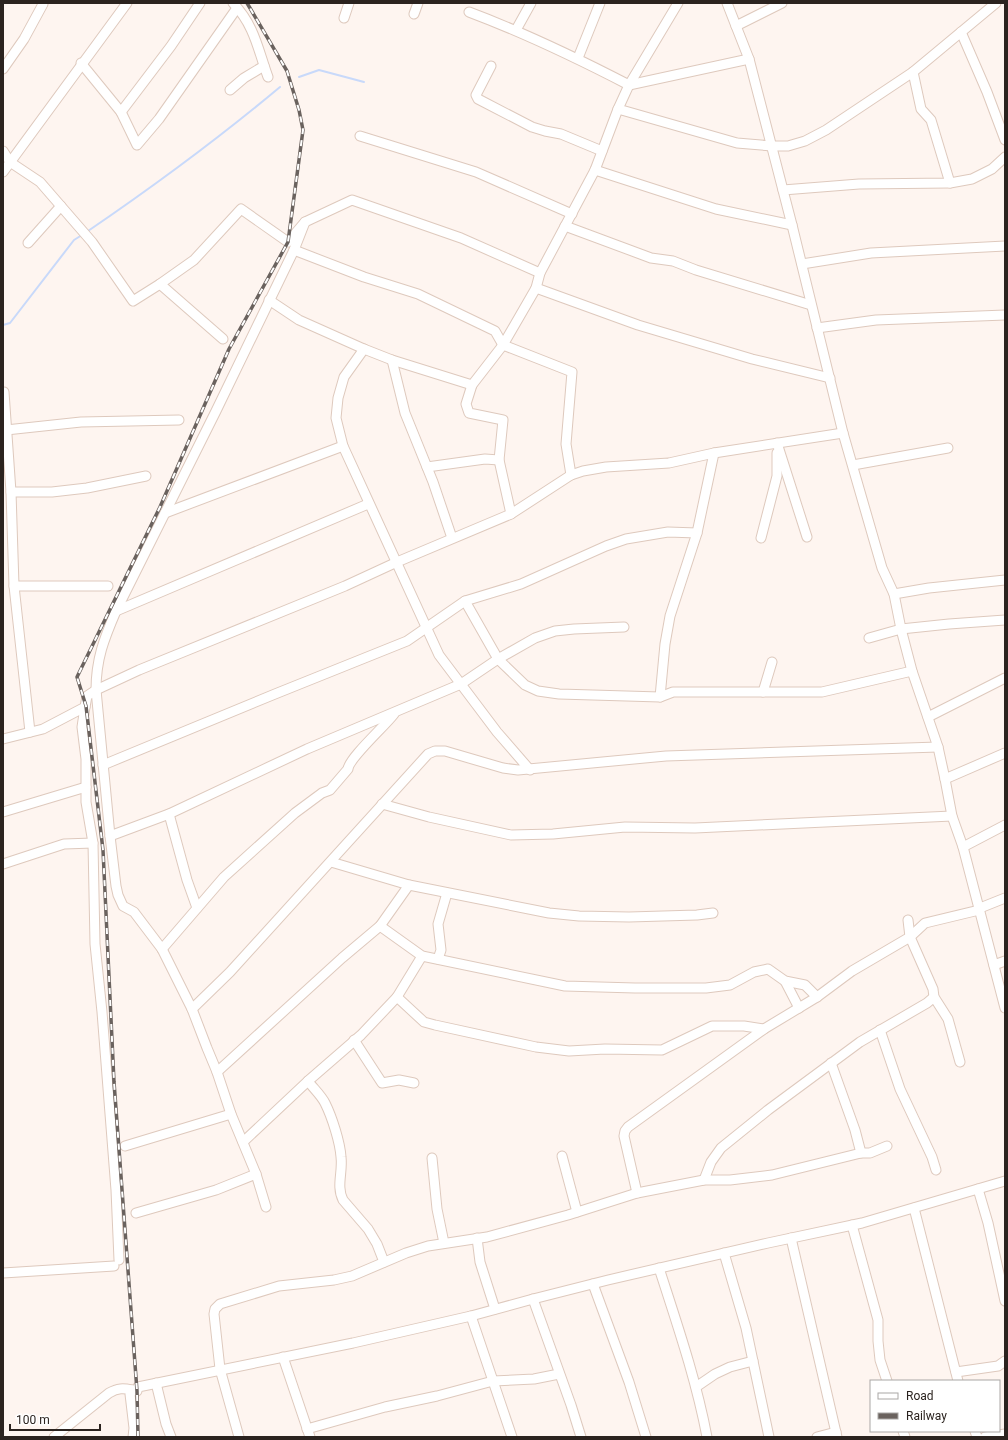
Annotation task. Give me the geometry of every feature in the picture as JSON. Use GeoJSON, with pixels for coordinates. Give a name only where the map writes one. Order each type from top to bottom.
{"type":"FeatureCollection","features":[{"type":"Feature","properties":{"kind":"street"},"geometry":{"type":"LineString","coordinates":[[3,172],[81,63],[127,3]]}},
{"type":"Feature","properties":{"kind":"street"},"geometry":{"type":"LineString","coordinates":[[121,112],[171,46],[200,3]]}},
{"type":"Feature","properties":{"kind":"street"},"geometry":{"type":"LineString","coordinates":[[344,18],[349,3]]}},
{"type":"Feature","properties":{"kind":"street"},"geometry":{"type":"LineString","coordinates":[[414,14],[418,3]]}},
{"type":"Feature","properties":{"kind":"street"},"geometry":{"type":"LineString","coordinates":[[516,30],[531,3]]}},
{"type":"Feature","properties":{"kind":"street"},"geometry":{"type":"LineString","coordinates":[[578,58],[600,3]]}},
{"type":"Feature","properties":{"kind":"street"},"geometry":{"type":"LineString","coordinates":[[511,514],[499,460],[504,420],[469,413],[466,404],[472,385],[503,345],[536,288],[540,273],[595,170],[628,85],[678,3]]}},
{"type":"Feature","properties":{"kind":"street"},"geometry":{"type":"LineString","coordinates":[[727,3],[749,59],[802,264],[843,433],[882,568],[894,594],[912,671],[938,747],[946,779],[952,816],[963,847],[1005,1008]]}},
{"type":"Feature","properties":{"kind":"street"},"geometry":{"type":"LineString","coordinates":[[736,26],[782,3]]}},
{"type":"Feature","properties":{"kind":"street"},"geometry":{"type":"LineString","coordinates":[[618,109],[737,143],[788,146],[826,130],[913,72],[996,3]]}},
{"type":"Feature","properties":{"kind":"street"},"geometry":{"type":"LineString","coordinates":[[3,69],[24,39],[44,4]]}},
{"type":"Feature","properties":{"kind":"street"},"geometry":{"type":"LineString","coordinates":[[81,63],[121,112],[137,145],[159,119],[235,5],[248,22],[257,42],[268,78]]}},
{"type":"Feature","properties":{"kind":"street"},"geometry":{"type":"LineString","coordinates":[[469,12],[516,30],[578,58],[628,85],[749,59]]}},
{"type":"Feature","properties":{"kind":"street"},"geometry":{"type":"LineString","coordinates":[[961,32],[987,92],[1005,140]]}},
{"type":"Feature","properties":{"kind":"street"},"geometry":{"type":"LineString","coordinates":[[230,90],[244,78],[264,66]]}},
{"type":"Feature","properties":{"kind":"street"},"geometry":{"type":"LineString","coordinates":[[490,66],[476,95],[478,99],[532,127],[561,134],[602,151]]}},
{"type":"Feature","properties":{"kind":"street"},"geometry":{"type":"LineString","coordinates":[[913,72],[921,109],[931,120],[950,184]]}},
{"type":"Feature","properties":{"kind":"street"},"geometry":{"type":"LineString","coordinates":[[360,136],[476,172],[572,214]]}},
{"type":"Feature","properties":{"kind":"street"},"geometry":{"type":"LineString","coordinates":[[3,151],[10,162],[40,182],[61,206],[92,242],[133,300],[160,284],[194,260],[241,209],[288,242],[305,222],[352,200],[461,238],[540,273]]}},
{"type":"Feature","properties":{"kind":"street"},"geometry":{"type":"LineString","coordinates":[[783,190],[859,184],[950,184],[972,179],[992,169],[1005,157]]}},
{"type":"Feature","properties":{"kind":"street"},"geometry":{"type":"LineString","coordinates":[[595,170],[716,209],[792,225]]}},
{"type":"Feature","properties":{"kind":"street"},"geometry":{"type":"LineString","coordinates":[[28,243],[61,206]]}},
{"type":"Feature","properties":{"kind":"street"},"geometry":{"type":"LineString","coordinates":[[266,1207],[256,1174],[231,1114],[217,1072],[192,1009],[162,949],[134,912],[123,906],[118,895],[110,836],[96,690],[96,672],[102,643],[116,611],[270,300],[294,250],[305,222]]}},
{"type":"Feature","properties":{"kind":"street"},"geometry":{"type":"LineString","coordinates":[[565,226],[651,258],[673,261],[696,270],[811,305]]}},
{"type":"Feature","properties":{"kind":"street"},"geometry":{"type":"LineString","coordinates":[[802,264],[871,252],[1005,246]]}},
{"type":"Feature","properties":{"kind":"street"},"geometry":{"type":"LineString","coordinates":[[294,250],[364,277],[418,294],[495,331],[503,345],[572,372],[566,444],[571,475]]}},
{"type":"Feature","properties":{"kind":"street"},"geometry":{"type":"LineString","coordinates":[[160,284],[223,339]]}},
{"type":"Feature","properties":{"kind":"street"},"geometry":{"type":"LineString","coordinates":[[536,288],[638,325],[752,359],[830,378]]}},
{"type":"Feature","properties":{"kind":"street"},"geometry":{"type":"LineString","coordinates":[[270,300],[299,320],[364,349],[392,360],[472,385]]}},
{"type":"Feature","properties":{"kind":"street"},"geometry":{"type":"LineString","coordinates":[[817,328],[876,320],[1005,315]]}},
{"type":"Feature","properties":{"kind":"street"},"geometry":{"type":"LineString","coordinates":[[364,349],[344,377],[338,398],[336,418],[343,446],[368,504],[397,562],[439,655],[497,732],[530,770]]}},
{"type":"Feature","properties":{"kind":"street"},"geometry":{"type":"LineString","coordinates":[[392,360],[405,413],[427,467],[452,538]]}},
{"type":"Feature","properties":{"kind":"street"},"geometry":{"type":"LineString","coordinates":[[4,392],[11,492],[14,586],[30,732]]}},
{"type":"Feature","properties":{"kind":"street"},"geometry":{"type":"LineString","coordinates":[[6,430],[81,422],[179,420]]}},
{"type":"Feature","properties":{"kind":"street"},"geometry":{"type":"LineString","coordinates":[[3,1274],[117,1263],[115,1168],[95,944],[93,843],[86,802],[86,758],[82,727],[87,696],[96,690],[139,670],[345,586],[452,538],[511,514],[571,475],[583,471],[606,467],[668,463],[714,453],[843,433]]}},
{"type":"Feature","properties":{"kind":"street"},"geometry":{"type":"LineString","coordinates":[[777,443],[807,537]]}},
{"type":"Feature","properties":{"kind":"street"},"geometry":{"type":"LineString","coordinates":[[761,538],[777,476],[777,443]]}},
{"type":"Feature","properties":{"kind":"street"},"geometry":{"type":"LineString","coordinates":[[165,513],[343,446]]}},
{"type":"Feature","properties":{"kind":"street"},"geometry":{"type":"LineString","coordinates":[[853,465],[948,448]]}},
{"type":"Feature","properties":{"kind":"street"},"geometry":{"type":"LineString","coordinates":[[660,697],[665,644],[670,616],[697,533],[714,453]]}},
{"type":"Feature","properties":{"kind":"street"},"geometry":{"type":"LineString","coordinates":[[427,467],[485,459],[499,460]]}},
{"type":"Feature","properties":{"kind":"street"},"geometry":{"type":"LineString","coordinates":[[11,492],[52,492],[87,488],[146,476]]}},
{"type":"Feature","properties":{"kind":"street"},"geometry":{"type":"LineString","coordinates":[[116,611],[368,504]]}},
{"type":"Feature","properties":{"kind":"street"},"geometry":{"type":"LineString","coordinates":[[104,765],[407,640],[465,601],[521,584],[606,546],[626,539],[668,532],[697,533]]}},
{"type":"Feature","properties":{"kind":"street"},"geometry":{"type":"LineString","coordinates":[[894,594],[930,588],[1005,580]]}},
{"type":"Feature","properties":{"kind":"street"},"geometry":{"type":"LineString","coordinates":[[14,586],[108,586]]}},
{"type":"Feature","properties":{"kind":"street"},"geometry":{"type":"LineString","coordinates":[[465,601],[498,658],[525,685],[538,692],[660,697],[673,692],[822,692],[912,671]]}},
{"type":"Feature","properties":{"kind":"street"},"geometry":{"type":"LineString","coordinates":[[869,638],[901,629],[1005,620]]}},
{"type":"Feature","properties":{"kind":"street"},"geometry":{"type":"LineString","coordinates":[[110,836],[168,814],[307,749],[461,684],[498,658],[535,638],[555,631],[624,627]]}},
{"type":"Feature","properties":{"kind":"street"},"geometry":{"type":"LineString","coordinates":[[764,692],[772,662]]}},
{"type":"Feature","properties":{"kind":"street"},"geometry":{"type":"LineString","coordinates":[[928,717],[1005,678]]}},
{"type":"Feature","properties":{"kind":"street"},"geometry":{"type":"LineString","coordinates":[[3,739],[30,732],[55,723],[85,707]]}},
{"type":"Feature","properties":{"kind":"street"},"geometry":{"type":"LineString","coordinates":[[162,949],[224,877],[295,813],[322,793],[330,790],[348,769],[348,764],[356,754],[387,724],[395,712]]}},
{"type":"Feature","properties":{"kind":"street"},"geometry":{"type":"LineString","coordinates":[[192,1009],[230,972],[428,754],[435,751],[445,751],[502,768],[530,770],[666,756],[938,747]]}},
{"type":"Feature","properties":{"kind":"street"},"geometry":{"type":"LineString","coordinates":[[946,779],[1005,753]]}},
{"type":"Feature","properties":{"kind":"street"},"geometry":{"type":"LineString","coordinates":[[3,812],[86,788]]}},
{"type":"Feature","properties":{"kind":"street"},"geometry":{"type":"LineString","coordinates":[[382,804],[429,817],[511,835],[553,834],[625,827],[695,828],[952,816]]}},
{"type":"Feature","properties":{"kind":"street"},"geometry":{"type":"LineString","coordinates":[[168,814],[187,880],[197,908]]}},
{"type":"Feature","properties":{"kind":"street"},"geometry":{"type":"LineString","coordinates":[[963,847],[1005,826]]}},
{"type":"Feature","properties":{"kind":"street"},"geometry":{"type":"LineString","coordinates":[[3,864],[64,844],[93,843]]}},
{"type":"Feature","properties":{"kind":"street"},"geometry":{"type":"LineString","coordinates":[[331,862],[409,885],[549,913],[579,916],[629,917],[697,915],[713,913]]}},
{"type":"Feature","properties":{"kind":"street"},"geometry":{"type":"LineString","coordinates":[[217,1072],[342,958],[380,926],[409,885]]}},
{"type":"Feature","properties":{"kind":"street"},"geometry":{"type":"LineString","coordinates":[[438,959],[441,950],[438,924],[447,893]]}},
{"type":"Feature","properties":{"kind":"street"},"geometry":{"type":"LineString","coordinates":[[637,1193],[624,1136],[628,1127],[764,1029],[817,997],[852,971],[910,937],[925,923],[979,909],[1005,898]]}},
{"type":"Feature","properties":{"kind":"street"},"geometry":{"type":"LineString","coordinates":[[908,920],[910,937],[933,989],[934,997],[948,1018],[960,1062]]}},
{"type":"Feature","properties":{"kind":"street"},"geometry":{"type":"LineString","coordinates":[[380,926],[422,956],[565,986],[706,988],[730,985],[754,972],[768,969],[785,981],[805,985],[817,997]]}},
{"type":"Feature","properties":{"kind":"street"},"geometry":{"type":"LineString","coordinates":[[243,1142],[354,1040],[397,997],[422,956]]}},
{"type":"Feature","properties":{"kind":"street"},"geometry":{"type":"LineString","coordinates":[[994,965],[1005,961]]}},
{"type":"Feature","properties":{"kind":"street"},"geometry":{"type":"LineString","coordinates":[[785,981],[799,1008]]}},
{"type":"Feature","properties":{"kind":"street"},"geometry":{"type":"LineString","coordinates":[[397,997],[424,1022],[429,1024],[536,1047],[569,1051],[605,1049],[662,1050],[712,1026],[744,1026],[764,1029]]}},
{"type":"Feature","properties":{"kind":"street"},"geometry":{"type":"LineString","coordinates":[[704,1180],[711,1162],[721,1148],[768,1110],[831,1062],[880,1030],[927,1003],[934,997]]}},
{"type":"Feature","properties":{"kind":"street"},"geometry":{"type":"LineString","coordinates":[[880,1030],[900,1089],[932,1157],[936,1170]]}},
{"type":"Feature","properties":{"kind":"street"},"geometry":{"type":"LineString","coordinates":[[354,1040],[382,1083],[399,1080],[414,1083]]}},
{"type":"Feature","properties":{"kind":"street"},"geometry":{"type":"LineString","coordinates":[[831,1062],[851,1117],[861,1153]]}},
{"type":"Feature","properties":{"kind":"street"},"geometry":{"type":"LineString","coordinates":[[308,1081],[325,1102],[334,1124],[342,1157],[340,1194],[343,1200],[368,1229],[377,1244],[384,1262]]}},
{"type":"Feature","properties":{"kind":"street"},"geometry":{"type":"LineString","coordinates":[[126,1146],[231,1114]]}},
{"type":"Feature","properties":{"kind":"street"},"geometry":{"type":"LineString","coordinates":[[239,1437],[220,1369],[214,1314],[215,1309],[220,1304],[279,1286],[334,1280],[352,1276],[384,1262],[428,1246],[487,1237],[577,1212],[637,1193],[704,1180],[730,1180],[772,1175],[861,1153],[870,1154],[887,1146]]}},
{"type":"Feature","properties":{"kind":"street"},"geometry":{"type":"LineString","coordinates":[[562,1156],[577,1212]]}},
{"type":"Feature","properties":{"kind":"street"},"geometry":{"type":"LineString","coordinates":[[432,1158],[437,1209],[444,1243]]}},
{"type":"Feature","properties":{"kind":"street"},"geometry":{"type":"LineString","coordinates":[[136,1213],[216,1190],[256,1174]]}},
{"type":"Feature","properties":{"kind":"street"},"geometry":{"type":"LineString","coordinates":[[54,1437],[116,1389],[123,1388],[136,1391],[138,1387],[353,1343],[471,1316],[659,1268],[852,1225],[1005,1181]]}},
{"type":"Feature","properties":{"kind":"street"},"geometry":{"type":"LineString","coordinates":[[978,1189],[988,1223],[1005,1301]]}},
{"type":"Feature","properties":{"kind":"street"},"geometry":{"type":"LineString","coordinates":[[914,1208],[957,1376],[998,1366],[1005,1362]]}},
{"type":"Feature","properties":{"kind":"street"},"geometry":{"type":"LineString","coordinates":[[852,1225],[878,1320],[880,1360],[887,1380]]}},
{"type":"Feature","properties":{"kind":"street"},"geometry":{"type":"LineString","coordinates":[[476,1238],[480,1262],[495,1309]]}},
{"type":"Feature","properties":{"kind":"street"},"geometry":{"type":"LineString","coordinates":[[791,1238],[836,1435],[817,1437]]}},
{"type":"Feature","properties":{"kind":"street"},"geometry":{"type":"LineString","coordinates":[[724,1253],[746,1328],[769,1437]]}},
{"type":"Feature","properties":{"kind":"street"},"geometry":{"type":"LineString","coordinates":[[659,1268],[696,1386],[707,1437]]}},
{"type":"Feature","properties":{"kind":"street"},"geometry":{"type":"LineString","coordinates":[[593,1284],[629,1382],[646,1437]]}},
{"type":"Feature","properties":{"kind":"street"},"geometry":{"type":"LineString","coordinates":[[533,1299],[581,1437]]}},
{"type":"Feature","properties":{"kind":"street"},"geometry":{"type":"LineString","coordinates":[[471,1316],[512,1437]]}},
{"type":"Feature","properties":{"kind":"street"},"geometry":{"type":"LineString","coordinates":[[283,1357],[308,1433],[385,1407],[437,1396],[494,1381],[534,1379],[559,1374]]}},
{"type":"Feature","properties":{"kind":"street"},"geometry":{"type":"LineString","coordinates":[[696,1386],[715,1374],[730,1367],[753,1361]]}},
{"type":"Feature","properties":{"kind":"street"},"geometry":{"type":"LineString","coordinates":[[156,1383],[166,1424],[171,1437]]}},
{"type":"Feature","properties":{"kind":"street"},"geometry":{"type":"LineString","coordinates":[[132,1390],[130,1394],[134,1428],[133,1437]]}},
{"type":"Feature","properties":{"kind":"street"},"geometry":{"type":"LineString","coordinates":[[985,1437],[1005,1434]]}},
{"type":"Feature","properties":{"kind":"waterway"},"geometry":{"type":"LineString","coordinates":[[299,77],[319,70],[364,82]]}},
{"type":"Feature","properties":{"kind":"waterway"},"geometry":{"type":"LineString","coordinates":[[88,231],[186,161],[234,125],[280,87]]}},
{"type":"Feature","properties":{"kind":"waterway"},"geometry":{"type":"LineString","coordinates":[[3,325],[10,323],[74,240],[82,235]]}},
{"type":"Feature","properties":{"kind":"railway"},"geometry":{"type":"LineString","coordinates":[[138,1437],[137,1391],[114,1082],[103,850],[86,706],[77,677],[160,507],[229,349],[288,242],[303,130],[299,110],[287,71],[247,3]]}}]}
